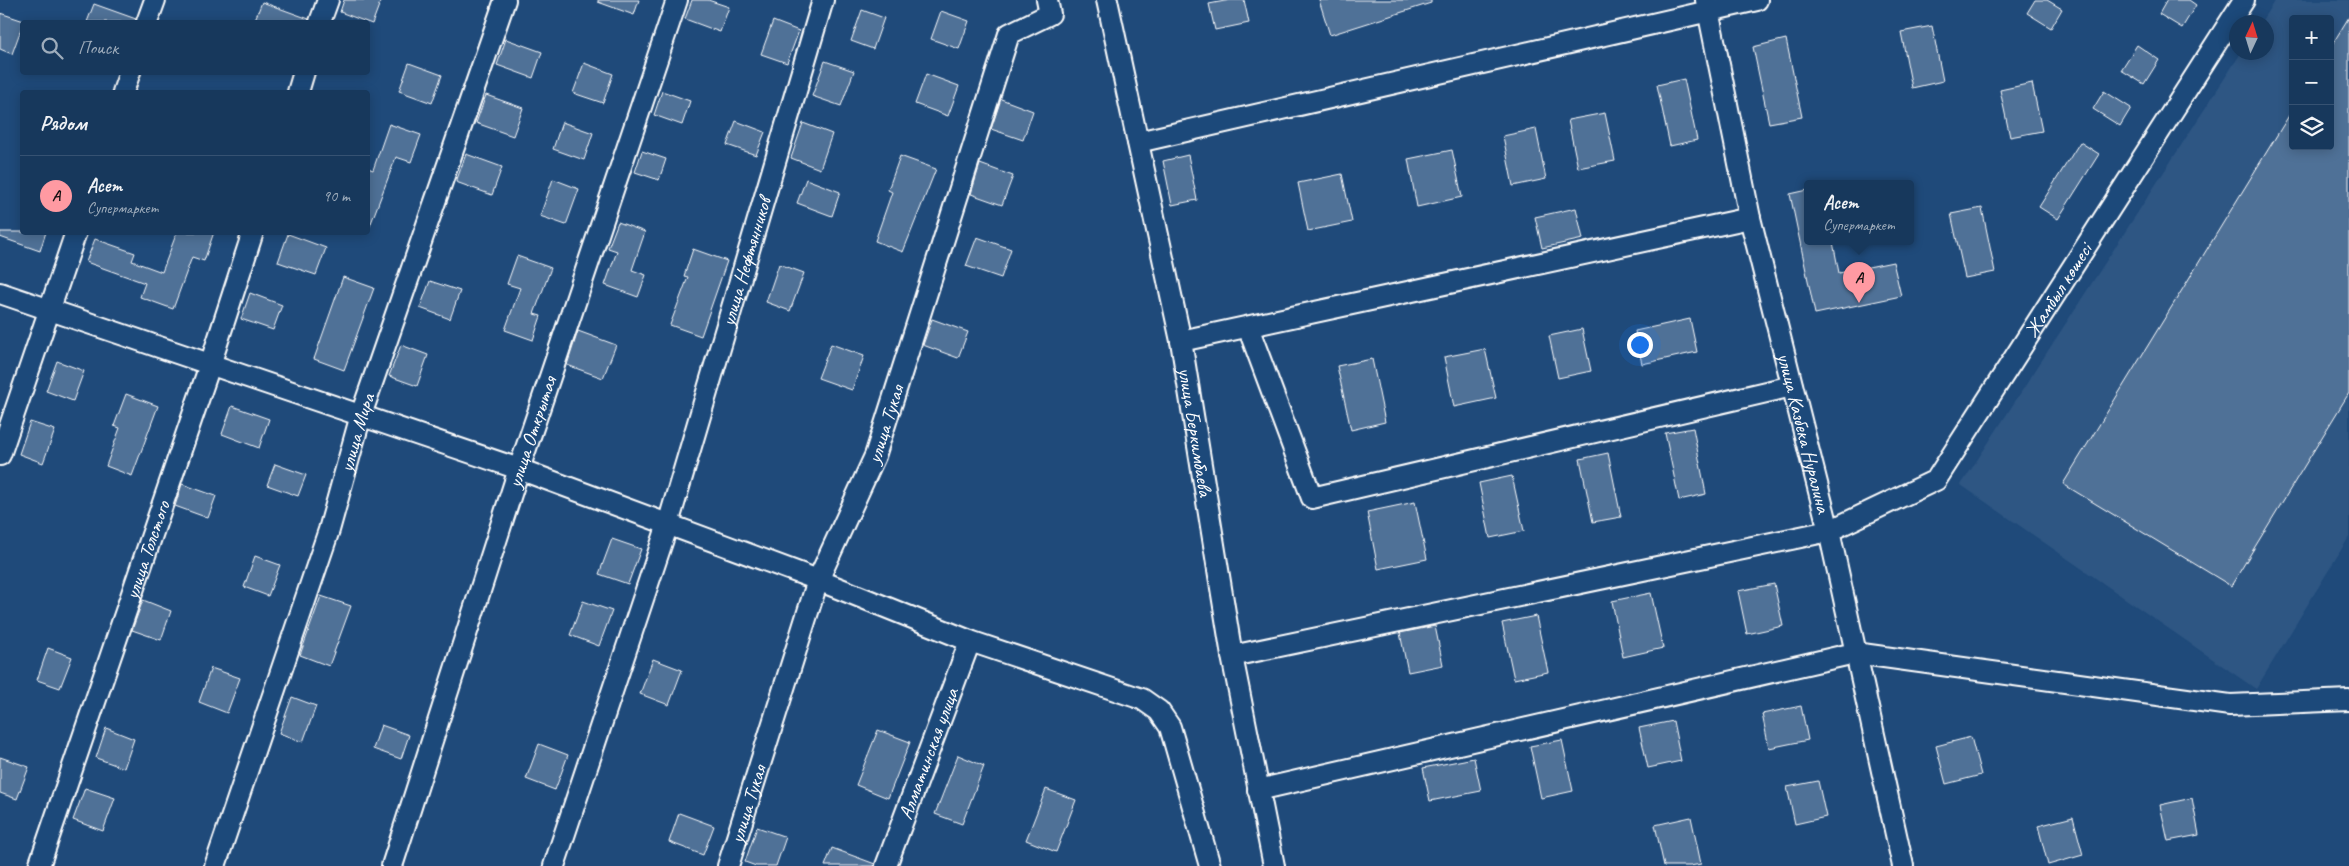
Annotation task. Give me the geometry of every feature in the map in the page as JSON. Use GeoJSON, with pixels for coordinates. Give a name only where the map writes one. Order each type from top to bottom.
{"type":"FeatureCollection","features":[{"type":"Feature","properties":{"kind":"street"},"geometry":{"type":"LineString","coordinates":[[148,20],[155,0]]}},
{"type":"Feature","properties":{"kind":"street"},"geometry":{"type":"LineString","coordinates":[[321,20],[328,0]]}},
{"type":"Feature","properties":{"kind":"street","name":"улица Мира"},"geometry":{"type":"LineString","coordinates":[[215,866],[328,530],[361,415],[505,0]]}},
{"type":"Feature","properties":{"kind":"street","name":"улица Открытая"},"geometry":{"type":"LineString","coordinates":[[392,866],[519,468],[677,0]]}},
{"type":"Feature","properties":{"kind":"street","name":"улица Нефтянников"},"geometry":{"type":"LineString","coordinates":[[554,866],[668,524],[823,0]]}},
{"type":"Feature","properties":{"kind":"street","name":"улица Тукая"},"geometry":{"type":"LineString","coordinates":[[728,866],[818,580],[875,456],[1009,34],[1050,14],[1047,0]]}},
{"type":"Feature","properties":{"kind":"street","name":"улица Беркимбаева"},"geometry":{"type":"LineString","coordinates":[[1107,0],[1180,341],[1232,656],[1274,866]]}},
{"type":"Feature","properties":{"kind":"street"},"geometry":{"type":"LineString","coordinates":[[1138,142],[1708,5],[1757,0]]}},
{"type":"Feature","properties":{"kind":"street","name":"Жамбыл көшесі"},"geometry":{"type":"LineString","coordinates":[[1232,656],[1829,531],[1936,480],[2244,0]]}},
{"type":"Feature","properties":{"kind":"street","name":"улица Казбека Нуралина"},"geometry":{"type":"LineString","coordinates":[[1708,5],[1750,218],[1829,531],[1903,866]]}},
{"type":"Feature","properties":{"kind":"street"},"geometry":{"type":"LineString","coordinates":[[125,90],[129,75]]}},
{"type":"Feature","properties":{"kind":"street"},"geometry":{"type":"LineString","coordinates":[[299,90],[303,75]]}},
{"type":"Feature","properties":{"kind":"street"},"geometry":{"type":"LineString","coordinates":[[1180,341],[1750,218]]}},
{"type":"Feature","properties":{"kind":"street"},"geometry":{"type":"LineString","coordinates":[[0,455],[75,235]]}},
{"type":"Feature","properties":{"kind":"street","name":"улица Толстого"},"geometry":{"type":"LineString","coordinates":[[39,866],[210,365],[251,235]]}},
{"type":"Feature","properties":{"kind":"street"},"geometry":{"type":"LineString","coordinates":[[0,293],[519,468],[818,580],[970,640],[1142,699],[1159,711],[1170,727],[1210,866]]}},
{"type":"Feature","properties":{"kind":"street"},"geometry":{"type":"LineString","coordinates":[[1248,327],[1312,498],[1792,386]]}},
{"type":"Feature","properties":{"kind":"street","name":"Алматинская улица"},"geometry":{"type":"LineString","coordinates":[[886,866],[970,640]]}},
{"type":"Feature","properties":{"kind":"street"},"geometry":{"type":"LineString","coordinates":[[1258,790],[1855,653],[2230,705],[2349,700]]}},
{"type":"Feature","properties":{"kind":"shaded area"},"geometry":{"type":"Polygon","coordinates":[[[2275,0],[2349,0],[2349,537],[2256,689],[1961,485],[2236,60],[2274,60],[2274,15],[2265,15],[2275,0]]]}},
{"type":"Feature","properties":{"kind":"building"},"geometry":{"type":"Polygon","coordinates":[[[344,0],[381,0],[372,24],[370,20],[361,20],[340,12],[344,0]]]}},
{"type":"Feature","properties":{"kind":"building"},"geometry":{"type":"Polygon","coordinates":[[[598,0],[639,0],[634,15],[598,2],[598,0]]]}},
{"type":"Feature","properties":{"kind":"building"},"geometry":{"type":"Polygon","coordinates":[[[692,0],[708,0],[729,7],[720,32],[685,19],[692,0]]]}},
{"type":"Feature","properties":{"kind":"building"},"geometry":{"type":"Polygon","coordinates":[[[1230,0],[1244,0],[1249,23],[1215,30],[1209,4],[1230,0]]]}},
{"type":"Feature","properties":{"kind":"building"},"geometry":{"type":"Polygon","coordinates":[[[1319,0],[1431,0],[1431,3],[1330,35],[1319,0]]]}},
{"type":"Feature","properties":{"kind":"building"},"geometry":{"type":"Polygon","coordinates":[[[2035,0],[2047,0],[2062,9],[2051,28],[2027,13],[2035,0]]]}},
{"type":"Feature","properties":{"kind":"building"},"geometry":{"type":"Polygon","coordinates":[[[2167,0],[2189,0],[2196,5],[2182,28],[2159,14],[2167,0]]]}},
{"type":"Feature","properties":{"kind":"building"},"geometry":{"type":"Polygon","coordinates":[[[262,2],[309,19],[309,20],[255,20],[262,2]]]}},
{"type":"Feature","properties":{"kind":"building"},"geometry":{"type":"Polygon","coordinates":[[[94,4],[136,19],[136,20],[88,20],[94,4]]]}},
{"type":"Feature","properties":{"kind":"building"},"geometry":{"type":"Polygon","coordinates":[[[862,10],[884,18],[873,49],[851,41],[862,10]]]}},
{"type":"Feature","properties":{"kind":"building"},"geometry":{"type":"Polygon","coordinates":[[[941,11],[969,21],[959,49],[931,39],[941,11]]]}},
{"type":"Feature","properties":{"kind":"building"},"geometry":{"type":"Polygon","coordinates":[[[0,13],[21,20],[20,32],[12,54],[0,49],[0,13]]]}},
{"type":"Feature","properties":{"kind":"building"},"geometry":{"type":"Polygon","coordinates":[[[2349,17],[2349,393],[2231,586],[2063,484],[2289,116],[2289,150],[2334,150],[2334,41],[2349,17]]]}},
{"type":"Feature","properties":{"kind":"building"},"geometry":{"type":"Polygon","coordinates":[[[773,21],[799,31],[787,63],[761,54],[773,21]]]}},
{"type":"Feature","properties":{"kind":"building"},"geometry":{"type":"Polygon","coordinates":[[[1932,26],[1943,81],[1912,88],[1901,32],[1932,26]]]}},
{"type":"Feature","properties":{"kind":"building"},"geometry":{"type":"Polygon","coordinates":[[[506,39],[542,52],[533,78],[497,65],[506,39]]]}},
{"type":"Feature","properties":{"kind":"building"},"geometry":{"type":"Polygon","coordinates":[[[1786,39],[1802,117],[1769,123],[1753,47],[1786,39]]]}},
{"type":"Feature","properties":{"kind":"building"},"geometry":{"type":"Polygon","coordinates":[[[2137,45],[2159,60],[2144,84],[2121,70],[2137,45]]]}},
{"type":"Feature","properties":{"kind":"building"},"geometry":{"type":"Polygon","coordinates":[[[825,61],[854,71],[841,106],[812,96],[825,61]]]}},
{"type":"Feature","properties":{"kind":"building"},"geometry":{"type":"Polygon","coordinates":[[[409,63],[442,75],[432,103],[399,91],[409,63]]]}},
{"type":"Feature","properties":{"kind":"building"},"geometry":{"type":"Polygon","coordinates":[[[584,63],[613,74],[603,103],[573,93],[584,63]]]}},
{"type":"Feature","properties":{"kind":"building"},"geometry":{"type":"Polygon","coordinates":[[[926,74],[959,86],[948,116],[915,104],[926,74]]]}},
{"type":"Feature","properties":{"kind":"building"},"geometry":{"type":"Polygon","coordinates":[[[1684,79],[1697,140],[1670,146],[1657,85],[1684,79]]]}},
{"type":"Feature","properties":{"kind":"building"},"geometry":{"type":"Polygon","coordinates":[[[2032,83],[2042,131],[2010,137],[2000,90],[2032,83]]]}},
{"type":"Feature","properties":{"kind":"building"},"geometry":{"type":"Polygon","coordinates":[[[662,91],[690,101],[682,125],[654,115],[662,91]]]}},
{"type":"Feature","properties":{"kind":"building"},"geometry":{"type":"Polygon","coordinates":[[[2104,91],[2131,108],[2120,126],[2093,109],[2104,91]]]}},
{"type":"Feature","properties":{"kind":"building"},"geometry":{"type":"Polygon","coordinates":[[[486,95],[523,108],[513,136],[476,123],[486,95]]]}},
{"type":"Feature","properties":{"kind":"building"},"geometry":{"type":"Polygon","coordinates":[[[1001,99],[1033,111],[1023,140],[991,129],[1001,99]]]}},
{"type":"Feature","properties":{"kind":"building"},"geometry":{"type":"Polygon","coordinates":[[[1605,113],[1615,161],[1578,168],[1568,120],[1605,113]]]}},
{"type":"Feature","properties":{"kind":"building"},"geometry":{"type":"Polygon","coordinates":[[[736,121],[765,132],[756,155],[727,145],[736,121]]]}},
{"type":"Feature","properties":{"kind":"building"},"geometry":{"type":"Polygon","coordinates":[[[562,122],[593,133],[584,160],[553,149],[562,122]]]}},
{"type":"Feature","properties":{"kind":"building"},"geometry":{"type":"Polygon","coordinates":[[[803,123],[832,134],[820,169],[791,158],[803,123]]]}},
{"type":"Feature","properties":{"kind":"building"},"geometry":{"type":"Polygon","coordinates":[[[389,124],[421,135],[411,162],[396,157],[370,226],[370,169],[373,170],[389,124]]]}},
{"type":"Feature","properties":{"kind":"building"},"geometry":{"type":"Polygon","coordinates":[[[1536,129],[1546,179],[1513,186],[1503,136],[1536,129]]]}},
{"type":"Feature","properties":{"kind":"building"},"geometry":{"type":"Polygon","coordinates":[[[2080,142],[2099,154],[2058,219],[2039,207],[2080,142]]]}},
{"type":"Feature","properties":{"kind":"building"},"geometry":{"type":"Polygon","coordinates":[[[1452,150],[1462,197],[1417,207],[1408,159],[1452,150]]]}},
{"type":"Feature","properties":{"kind":"building"},"geometry":{"type":"Polygon","coordinates":[[[642,151],[666,159],[659,180],[635,172],[642,151]]]}},
{"type":"Feature","properties":{"kind":"building"},"geometry":{"type":"Polygon","coordinates":[[[466,154],[502,167],[492,195],[456,182],[466,154]]]}},
{"type":"Feature","properties":{"kind":"building"},"geometry":{"type":"Polygon","coordinates":[[[1188,155],[1197,200],[1172,205],[1163,161],[1188,155]]]}},
{"type":"Feature","properties":{"kind":"building"},"geometry":{"type":"Polygon","coordinates":[[[900,156],[936,169],[903,252],[875,241],[892,192],[888,190],[900,156]]]}},
{"type":"Feature","properties":{"kind":"building"},"geometry":{"type":"Polygon","coordinates":[[[980,164],[1013,176],[1002,205],[971,194],[980,164]]]}},
{"type":"Feature","properties":{"kind":"building"},"geometry":{"type":"Polygon","coordinates":[[[1342,174],[1352,222],[1308,231],[1298,183],[1342,174]]]}},
{"type":"Feature","properties":{"kind":"building"},"geometry":{"type":"Polygon","coordinates":[[[553,179],[579,189],[566,225],[540,216],[553,179]]]}},
{"type":"Feature","properties":{"kind":"building"},"geometry":{"type":"Polygon","coordinates":[[[806,179],[840,192],[832,216],[797,203],[806,179]]]}},
{"type":"Feature","properties":{"kind":"building"},"geometry":{"type":"Polygon","coordinates":[[[1804,191],[1804,245],[1834,245],[1839,273],[1893,262],[1901,296],[1815,314],[1790,194],[1804,191]]]}},
{"type":"Feature","properties":{"kind":"building"},"geometry":{"type":"Polygon","coordinates":[[[1576,208],[1583,239],[1542,248],[1535,217],[1576,208]]]}},
{"type":"Feature","properties":{"kind":"building"},"geometry":{"type":"Polygon","coordinates":[[[1982,208],[1995,272],[1965,278],[1951,214],[1982,208]]]}},
{"type":"Feature","properties":{"kind":"building"},"geometry":{"type":"Polygon","coordinates":[[[618,222],[645,232],[632,270],[646,275],[638,297],[605,285],[617,251],[608,248],[618,222]]]}},
{"type":"Feature","properties":{"kind":"building"},"geometry":{"type":"Polygon","coordinates":[[[0,232],[20,232],[20,235],[45,235],[40,251],[0,237],[0,232]]]}},
{"type":"Feature","properties":{"kind":"building"},"geometry":{"type":"Polygon","coordinates":[[[176,235],[213,235],[204,261],[192,257],[173,309],[140,297],[145,283],[86,262],[95,239],[135,253],[132,261],[162,272],[176,235]]]}},
{"type":"Feature","properties":{"kind":"building"},"geometry":{"type":"Polygon","coordinates":[[[288,235],[326,248],[316,275],[278,262],[288,235]]]}},
{"type":"Feature","properties":{"kind":"building"},"geometry":{"type":"Polygon","coordinates":[[[977,237],[1011,249],[1001,278],[966,266],[977,237]]]}},
{"type":"Feature","properties":{"kind":"building"},"geometry":{"type":"Polygon","coordinates":[[[693,249],[727,261],[701,336],[670,325],[688,277],[684,276],[693,249]]]}},
{"type":"Feature","properties":{"kind":"building"},"geometry":{"type":"Polygon","coordinates":[[[517,256],[551,268],[534,314],[541,316],[533,340],[505,330],[520,288],[507,284],[517,256]]]}},
{"type":"Feature","properties":{"kind":"building"},"geometry":{"type":"Polygon","coordinates":[[[779,264],[804,273],[790,311],[766,302],[779,264]]]}},
{"type":"Feature","properties":{"kind":"building"},"geometry":{"type":"Polygon","coordinates":[[[343,277],[374,288],[344,370],[314,359],[343,277]]]}},
{"type":"Feature","properties":{"kind":"building"},"geometry":{"type":"Polygon","coordinates":[[[430,281],[460,291],[450,319],[420,308],[430,281]]]}},
{"type":"Feature","properties":{"kind":"building"},"geometry":{"type":"Polygon","coordinates":[[[250,293],[282,305],[273,330],[241,319],[250,293]]]}},
{"type":"Feature","properties":{"kind":"building"},"geometry":{"type":"Polygon","coordinates":[[[932,319],[968,332],[958,358],[923,345],[932,319]]]}},
{"type":"Feature","properties":{"kind":"building"},"geometry":{"type":"Polygon","coordinates":[[[1690,319],[1697,352],[1642,364],[1635,331],[1690,319]]]}},
{"type":"Feature","properties":{"kind":"building"},"geometry":{"type":"Polygon","coordinates":[[[1582,329],[1591,371],[1558,378],[1549,336],[1582,329]]]}},
{"type":"Feature","properties":{"kind":"building"},"geometry":{"type":"Polygon","coordinates":[[[578,331],[616,345],[603,378],[567,365],[578,331]]]}},
{"type":"Feature","properties":{"kind":"building"},"geometry":{"type":"Polygon","coordinates":[[[831,344],[864,356],[852,390],[818,378],[831,344]]]}},
{"type":"Feature","properties":{"kind":"building"},"geometry":{"type":"Polygon","coordinates":[[[401,345],[428,355],[417,386],[389,376],[401,345]]]}},
{"type":"Feature","properties":{"kind":"building"},"geometry":{"type":"Polygon","coordinates":[[[1485,349],[1496,398],[1454,407],[1444,357],[1485,349]]]}},
{"type":"Feature","properties":{"kind":"building"},"geometry":{"type":"Polygon","coordinates":[[[1372,359],[1385,422],[1351,430],[1337,366],[1372,359]]]}},
{"type":"Feature","properties":{"kind":"building"},"geometry":{"type":"Polygon","coordinates":[[[57,361],[84,371],[73,401],[46,391],[57,361]]]}},
{"type":"Feature","properties":{"kind":"building"},"geometry":{"type":"Polygon","coordinates":[[[126,394],[158,406],[132,476],[106,466],[120,428],[114,426],[126,394]]]}},
{"type":"Feature","properties":{"kind":"building"},"geometry":{"type":"Polygon","coordinates":[[[232,406],[269,419],[259,448],[222,434],[232,406]]]}},
{"type":"Feature","properties":{"kind":"building"},"geometry":{"type":"Polygon","coordinates":[[[30,422],[55,430],[43,463],[19,454],[30,422]]]}},
{"type":"Feature","properties":{"kind":"building"},"geometry":{"type":"Polygon","coordinates":[[[1693,428],[1706,494],[1679,500],[1665,433],[1693,428]]]}},
{"type":"Feature","properties":{"kind":"building"},"geometry":{"type":"Polygon","coordinates":[[[1608,453],[1621,517],[1593,522],[1580,459],[1608,453]]]}},
{"type":"Feature","properties":{"kind":"building"},"geometry":{"type":"Polygon","coordinates":[[[275,464],[306,475],[298,496],[267,485],[275,464]]]}},
{"type":"Feature","properties":{"kind":"building"},"geometry":{"type":"Polygon","coordinates":[[[1512,476],[1524,531],[1490,538],[1479,483],[1512,476]]]}},
{"type":"Feature","properties":{"kind":"building"},"geometry":{"type":"Polygon","coordinates":[[[182,484],[216,496],[208,518],[175,506],[182,484]]]}},
{"type":"Feature","properties":{"kind":"building"},"geometry":{"type":"Polygon","coordinates":[[[1415,502],[1427,559],[1378,569],[1367,512],[1415,502]]]}},
{"type":"Feature","properties":{"kind":"building"},"geometry":{"type":"Polygon","coordinates":[[[612,539],[641,549],[628,584],[599,574],[612,539]]]}},
{"type":"Feature","properties":{"kind":"building"},"geometry":{"type":"Polygon","coordinates":[[[255,556],[280,565],[268,596],[244,587],[255,556]]]}},
{"type":"Feature","properties":{"kind":"building"},"geometry":{"type":"Polygon","coordinates":[[[1774,584],[1783,626],[1747,634],[1738,591],[1774,584]]]}},
{"type":"Feature","properties":{"kind":"building"},"geometry":{"type":"Polygon","coordinates":[[[1651,593],[1663,648],[1623,657],[1612,601],[1651,593]]]}},
{"type":"Feature","properties":{"kind":"building"},"geometry":{"type":"Polygon","coordinates":[[[321,596],[351,606],[329,666],[300,655],[321,596]]]}},
{"type":"Feature","properties":{"kind":"building"},"geometry":{"type":"Polygon","coordinates":[[[143,600],[171,611],[161,640],[132,630],[143,600]]]}},
{"type":"Feature","properties":{"kind":"building"},"geometry":{"type":"Polygon","coordinates":[[[583,601],[612,611],[599,646],[570,635],[583,601]]]}},
{"type":"Feature","properties":{"kind":"building"},"geometry":{"type":"Polygon","coordinates":[[[1536,616],[1548,672],[1514,679],[1502,623],[1536,616]]]}},
{"type":"Feature","properties":{"kind":"building"},"geometry":{"type":"Polygon","coordinates":[[[1435,626],[1443,665],[1408,672],[1400,633],[1435,626]]]}},
{"type":"Feature","properties":{"kind":"building"},"geometry":{"type":"Polygon","coordinates":[[[48,648],[72,657],[60,688],[37,680],[48,648]]]}},
{"type":"Feature","properties":{"kind":"building"},"geometry":{"type":"Polygon","coordinates":[[[653,659],[682,670],[669,705],[640,694],[653,659]]]}},
{"type":"Feature","properties":{"kind":"building"},"geometry":{"type":"Polygon","coordinates":[[[211,668],[240,678],[227,713],[199,702],[211,668]]]}},
{"type":"Feature","properties":{"kind":"building"},"geometry":{"type":"Polygon","coordinates":[[[292,697],[316,706],[303,742],[279,733],[292,697]]]}},
{"type":"Feature","properties":{"kind":"building"},"geometry":{"type":"Polygon","coordinates":[[[1801,706],[1808,740],[1769,748],[1762,714],[1801,706]]]}},
{"type":"Feature","properties":{"kind":"building"},"geometry":{"type":"Polygon","coordinates":[[[1673,721],[1681,761],[1648,768],[1639,728],[1673,721]]]}},
{"type":"Feature","properties":{"kind":"building"},"geometry":{"type":"Polygon","coordinates":[[[381,725],[409,735],[401,759],[373,749],[381,725]]]}},
{"type":"Feature","properties":{"kind":"building"},"geometry":{"type":"Polygon","coordinates":[[[106,728],[134,739],[124,768],[96,758],[106,728]]]}},
{"type":"Feature","properties":{"kind":"building"},"geometry":{"type":"Polygon","coordinates":[[[878,730],[910,742],[888,798],[856,785],[878,730]]]}},
{"type":"Feature","properties":{"kind":"building"},"geometry":{"type":"Polygon","coordinates":[[[1971,737],[1981,775],[1946,784],[1936,746],[1971,737]]]}},
{"type":"Feature","properties":{"kind":"building"},"geometry":{"type":"Polygon","coordinates":[[[1562,740],[1573,791],[1541,798],[1530,746],[1562,740]]]}},
{"type":"Feature","properties":{"kind":"building"},"geometry":{"type":"Polygon","coordinates":[[[539,744],[568,755],[555,790],[526,779],[539,744]]]}},
{"type":"Feature","properties":{"kind":"building"},"geometry":{"type":"Polygon","coordinates":[[[958,755],[984,766],[962,824],[935,814],[958,755]]]}},
{"type":"Feature","properties":{"kind":"building"},"geometry":{"type":"Polygon","coordinates":[[[0,757],[29,767],[17,799],[0,793],[0,757]]]}},
{"type":"Feature","properties":{"kind":"building"},"geometry":{"type":"Polygon","coordinates":[[[1474,758],[1481,791],[1430,801],[1423,768],[1474,758]]]}},
{"type":"Feature","properties":{"kind":"building"},"geometry":{"type":"Polygon","coordinates":[[[1818,781],[1826,817],[1795,824],[1787,787],[1818,781]]]}},
{"type":"Feature","properties":{"kind":"building"},"geometry":{"type":"Polygon","coordinates":[[[85,788],[115,798],[103,831],[73,820],[85,788]]]}},
{"type":"Feature","properties":{"kind":"building"},"geometry":{"type":"Polygon","coordinates":[[[1046,789],[1076,800],[1056,852],[1026,840],[1046,789]]]}},
{"type":"Feature","properties":{"kind":"building"},"geometry":{"type":"Polygon","coordinates":[[[2192,798],[2199,835],[2168,841],[2160,805],[2192,798]]]}},
{"type":"Feature","properties":{"kind":"building"},"geometry":{"type":"Polygon","coordinates":[[[679,813],[714,826],[703,855],[669,842],[679,813]]]}},
{"type":"Feature","properties":{"kind":"building"},"geometry":{"type":"Polygon","coordinates":[[[1691,817],[1701,864],[1664,866],[1655,825],[1691,817]]]}},
{"type":"Feature","properties":{"kind":"building"},"geometry":{"type":"Polygon","coordinates":[[[2073,817],[2083,855],[2048,865],[2038,826],[2073,817]]]}},
{"type":"Feature","properties":{"kind":"building"},"geometry":{"type":"Polygon","coordinates":[[[757,827],[786,837],[776,866],[756,866],[745,862],[757,827]]]}},
{"type":"Feature","properties":{"kind":"building"},"geometry":{"type":"Polygon","coordinates":[[[832,848],[875,864],[874,866],[825,866],[832,848]]]}},
{"type":"Feature","properties":{"kind":"place","name":"Асет"},"geometry":{"type":"Point","coordinates":[1859,303]}}]}
